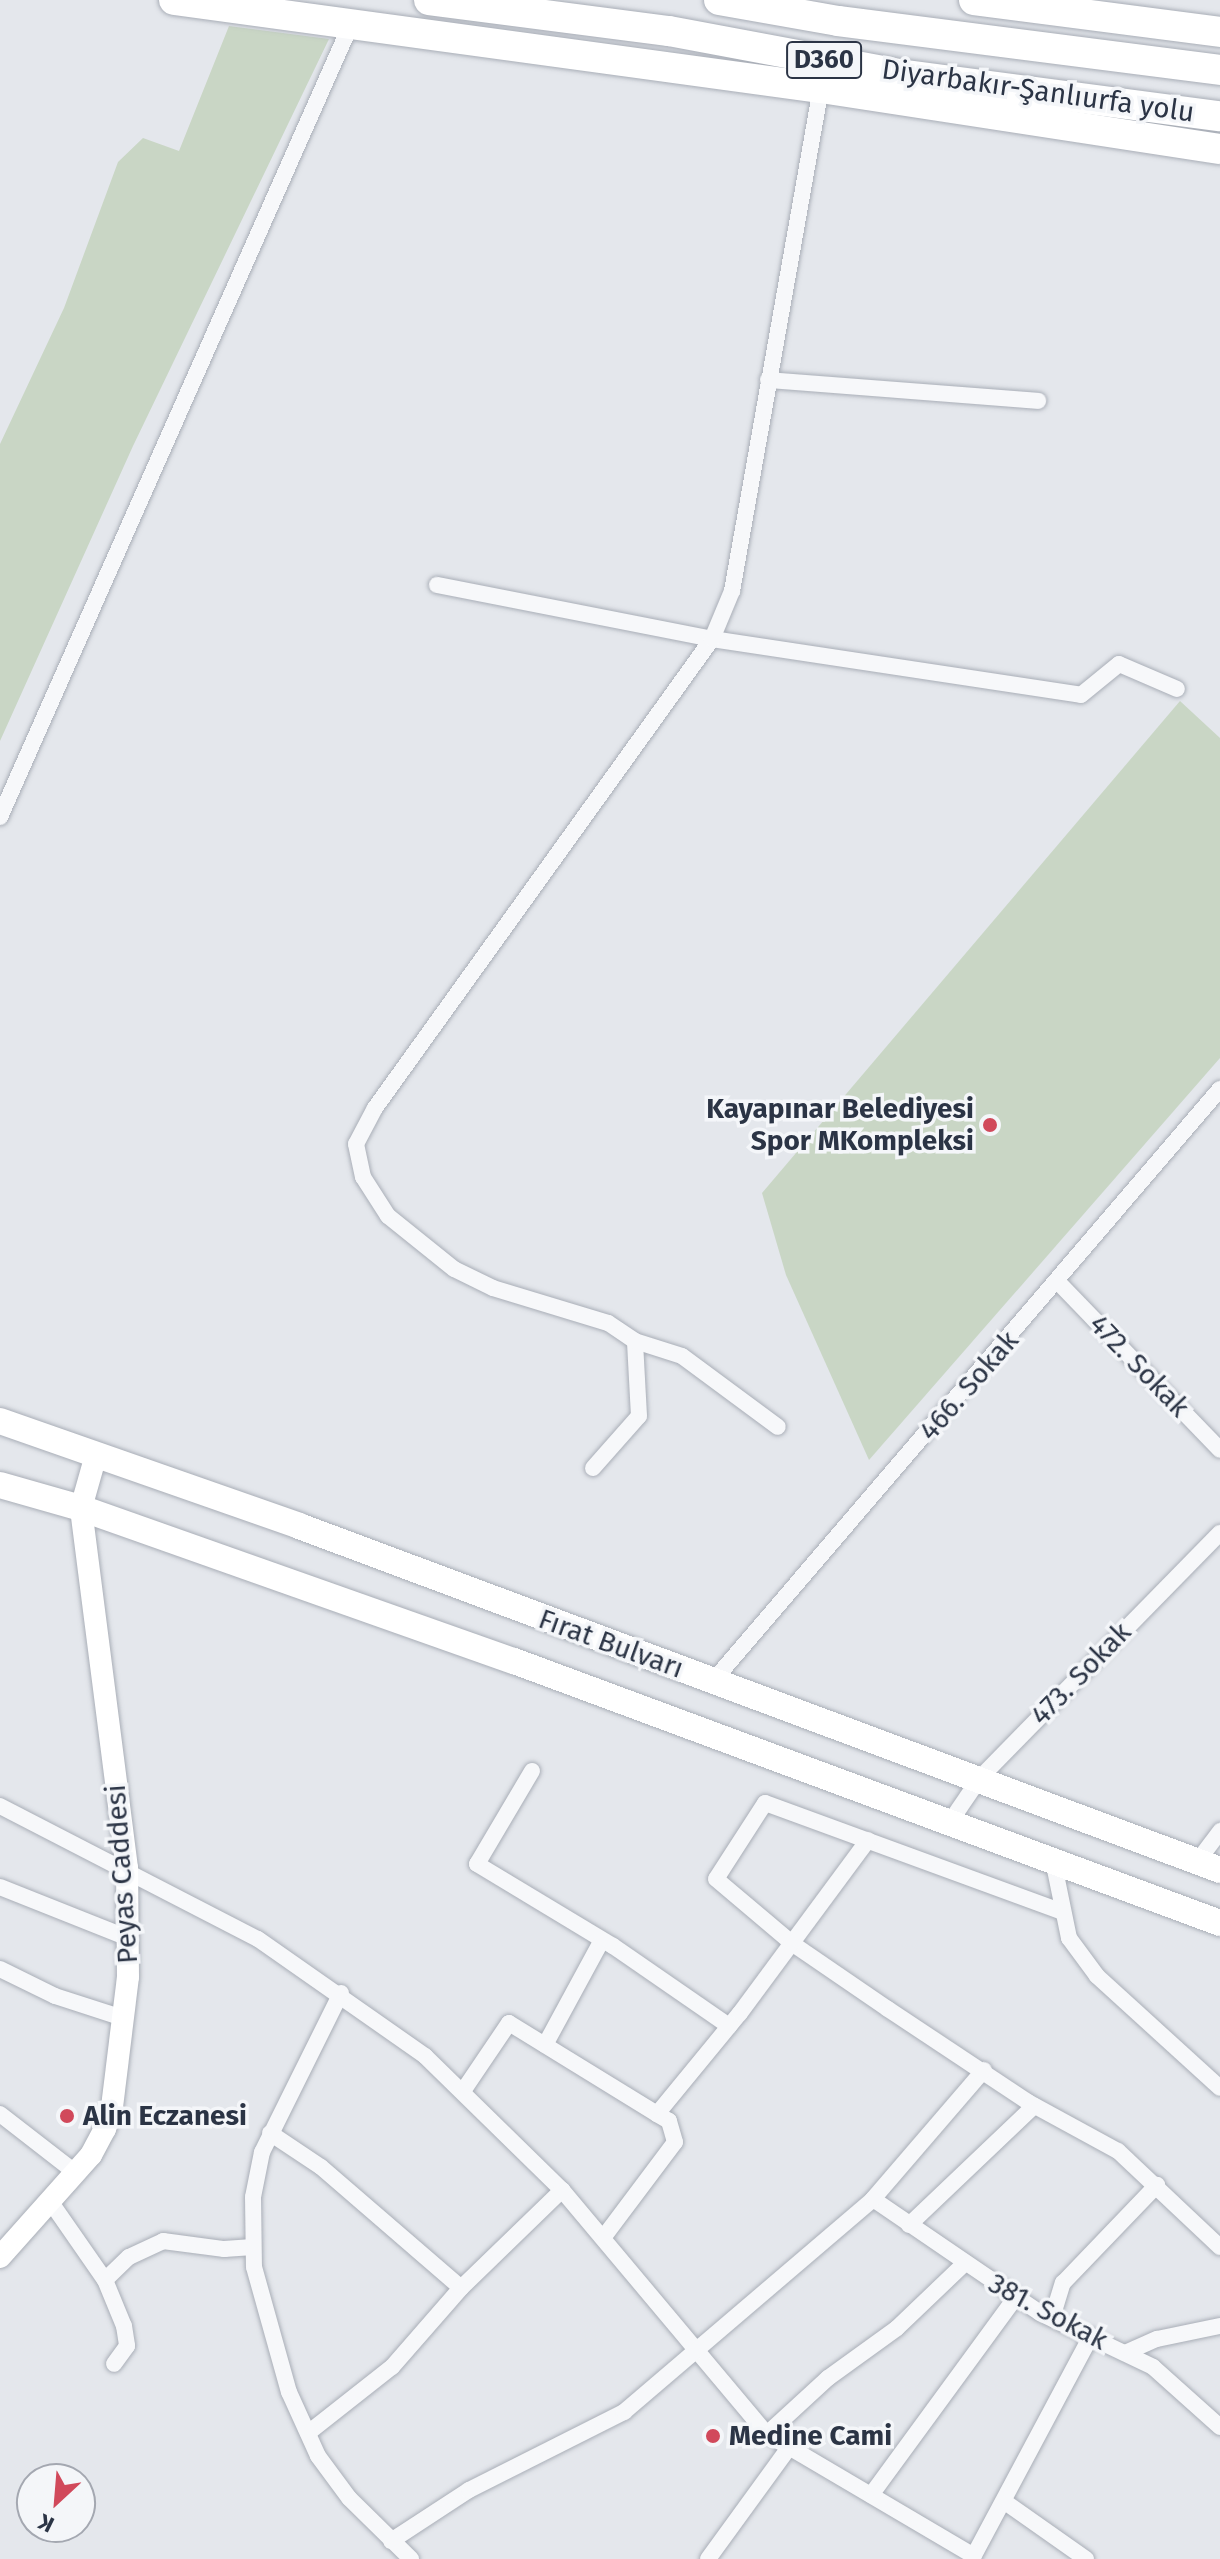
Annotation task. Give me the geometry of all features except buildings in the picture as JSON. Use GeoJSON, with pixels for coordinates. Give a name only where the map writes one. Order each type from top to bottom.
{"type":"FeatureCollection","features":[{"type":"Feature","properties":{"kind":"highway"},"geometry":{"type":"LineString","coordinates":[[174,0],[821,88],[1220,149]]}},
{"type":"Feature","properties":{"kind":"highway","name":"Diyarbakır-Şanlıurfa yolu"},"geometry":{"type":"LineString","coordinates":[[429,0],[669,31],[899,74],[1220,116]]}},
{"type":"Feature","properties":{"kind":"highway","name":"Diyarbakır-Şanlıurfa yolu"},"geometry":{"type":"LineString","coordinates":[[719,0],[838,21],[1220,70]]}},
{"type":"Feature","properties":{"kind":"highway"},"geometry":{"type":"LineString","coordinates":[[974,0],[1220,32]]}},
{"type":"Feature","properties":{"kind":"highway"},"geometry":{"type":"LineString","coordinates":[[615,60],[669,31]]}},
{"type":"Feature","properties":{"kind":"main road","name":"Fırat Bulvarı"},"geometry":{"type":"LineString","coordinates":[[0,1421],[714,1680],[1208,1866]]}},
{"type":"Feature","properties":{"kind":"main road","name":"Fırat Bulvarı"},"geometry":{"type":"LineString","coordinates":[[0,1485],[81,1508],[950,1822],[1220,1923]]}},
{"type":"Feature","properties":{"kind":"street"},"geometry":{"type":"LineString","coordinates":[[0,817],[352,22]]}},
{"type":"Feature","properties":{"kind":"street"},"geometry":{"type":"LineString","coordinates":[[778,1427],[682,1356],[635,1341],[608,1323],[493,1288],[454,1269],[388,1216],[363,1177],[356,1144],[375,1108],[712,639],[732,591],[821,88]]}},
{"type":"Feature","properties":{"kind":"street"},"geometry":{"type":"LineString","coordinates":[[768,380],[1038,401]]}},
{"type":"Feature","properties":{"kind":"street"},"geometry":{"type":"LineString","coordinates":[[437,585],[712,639],[1081,695],[1119,664],[1177,689]]}},
{"type":"Feature","properties":{"kind":"street","name":"466. Sokak"},"geometry":{"type":"LineString","coordinates":[[714,1680],[1058,1282],[1220,1089]]}},
{"type":"Feature","properties":{"kind":"street","name":"472. Sokak"},"geometry":{"type":"LineString","coordinates":[[1058,1282],[1220,1450]]}},
{"type":"Feature","properties":{"kind":"street"},"geometry":{"type":"LineString","coordinates":[[593,1468],[639,1416],[635,1341]]}},
{"type":"Feature","properties":{"kind":"street","name":"Peyas Caddesi"},"geometry":{"type":"LineString","coordinates":[[0,2257],[91,2155],[112,2107],[123,2018],[128,1938],[127,1868],[81,1508],[96,1455]]}},
{"type":"Feature","properties":{"kind":"street","name":"473. Sokak"},"geometry":{"type":"LineString","coordinates":[[950,1822],[980,1778],[1220,1533]]}},
{"type":"Feature","properties":{"kind":"street"},"geometry":{"type":"LineString","coordinates":[[532,1771],[477,1864],[602,1940],[729,2026]]}},
{"type":"Feature","properties":{"kind":"street"},"geometry":{"type":"LineString","coordinates":[[1060,1911],[765,1803],[716,1879],[793,1944],[1034,2106],[1089,2131],[1157,2185],[1220,2247]]}},
{"type":"Feature","properties":{"kind":"street"},"geometry":{"type":"LineString","coordinates":[[0,1806],[127,1868],[258,1939],[341,1993],[463,2091],[562,2190],[767,2434],[973,2557],[1091,2336]]}},
{"type":"Feature","properties":{"kind":"street"},"geometry":{"type":"LineString","coordinates":[[1208,1866],[1220,1831]]}},
{"type":"Feature","properties":{"kind":"street"},"geometry":{"type":"LineString","coordinates":[[657,2114],[793,1944],[868,1840]]}},
{"type":"Feature","properties":{"kind":"street"},"geometry":{"type":"LineString","coordinates":[[1053,1860],[1060,1911],[1069,1938],[1097,1976],[1220,2088]]}},
{"type":"Feature","properties":{"kind":"street"},"geometry":{"type":"LineString","coordinates":[[0,1887],[128,1938]]}},
{"type":"Feature","properties":{"kind":"street"},"geometry":{"type":"LineString","coordinates":[[545,2045],[602,1940]]}},
{"type":"Feature","properties":{"kind":"street"},"geometry":{"type":"LineString","coordinates":[[0,1969],[55,1996],[123,2018]]}},
{"type":"Feature","properties":{"kind":"street"},"geometry":{"type":"LineString","coordinates":[[341,1993],[270,2133],[253,2197],[253,2247],[267,2324],[308,2433],[349,2498],[411,2559]]}},
{"type":"Feature","properties":{"kind":"street"},"geometry":{"type":"LineString","coordinates":[[463,2091],[509,2023],[669,2121],[675,2142],[603,2238]]}},
{"type":"Feature","properties":{"kind":"street"},"geometry":{"type":"LineString","coordinates":[[391,2541],[469,2490],[595,2432],[873,2199],[984,2070]]}},
{"type":"Feature","properties":{"kind":"street"},"geometry":{"type":"LineString","coordinates":[[909,2225],[1034,2106]]}},
{"type":"Feature","properties":{"kind":"street"},"geometry":{"type":"LineString","coordinates":[[0,2114],[76,2173]]}},
{"type":"Feature","properties":{"kind":"street"},"geometry":{"type":"LineString","coordinates":[[270,2133],[321,2167],[461,2288]]}},
{"type":"Feature","properties":{"kind":"street"},"geometry":{"type":"LineString","coordinates":[[1052,2318],[1063,2283],[1157,2185]]}},
{"type":"Feature","properties":{"kind":"street"},"geometry":{"type":"LineString","coordinates":[[308,2433],[392,2367],[461,2288],[562,2190]]}},
{"type":"Feature","properties":{"kind":"street","name":"381. Sokak"},"geometry":{"type":"LineString","coordinates":[[873,2199],[1016,2297],[1153,2367],[1220,2427]]}},
{"type":"Feature","properties":{"kind":"street"},"geometry":{"type":"LineString","coordinates":[[50,2201],[105,2280],[127,2346],[114,2364]]}},
{"type":"Feature","properties":{"kind":"street"},"geometry":{"type":"LineString","coordinates":[[105,2280],[129,2257],[163,2241],[224,2249],[253,2247]]}},
{"type":"Feature","properties":{"kind":"street"},"geometry":{"type":"LineString","coordinates":[[767,2434],[828,2378],[897,2328],[964,2264]]}},
{"type":"Feature","properties":{"kind":"street"},"geometry":{"type":"LineString","coordinates":[[871,2495],[1016,2297]]}},
{"type":"Feature","properties":{"kind":"street"},"geometry":{"type":"LineString","coordinates":[[1125,2353],[1157,2339],[1220,2326]]}},
{"type":"Feature","properties":{"kind":"street"},"geometry":{"type":"LineString","coordinates":[[708,2559],[788,2449]]}},
{"type":"Feature","properties":{"kind":"street"},"geometry":{"type":"LineString","coordinates":[[1005,2502],[1086,2559]]}},
{"type":"Feature","properties":{"kind":"green space"},"geometry":{"type":"Polygon","coordinates":[[[229,26],[329,39],[133,446],[0,741],[0,444],[64,308],[118,162],[143,138],[179,151],[229,26]]]}},
{"type":"Feature","properties":{"kind":"green space","name":"Kayapınar Belediyesi Spor MKompleksi"},"geometry":{"type":"Polygon","coordinates":[[[1180,701],[1220,738],[1220,1058],[869,1460],[786,1275],[762,1193],[1180,701]]]}},
{"type":"Feature","properties":{"kind":"place","name":"Kayapınar Belediyesi Spor MKompleksi"},"geometry":{"type":"Point","coordinates":[990,1125]}},
{"type":"Feature","properties":{"kind":"place","name":"Alin Eczanesi"},"geometry":{"type":"Point","coordinates":[67,2116]}},
{"type":"Feature","properties":{"kind":"place","name":"Medine Cami"},"geometry":{"type":"Point","coordinates":[713,2436]}}]}
